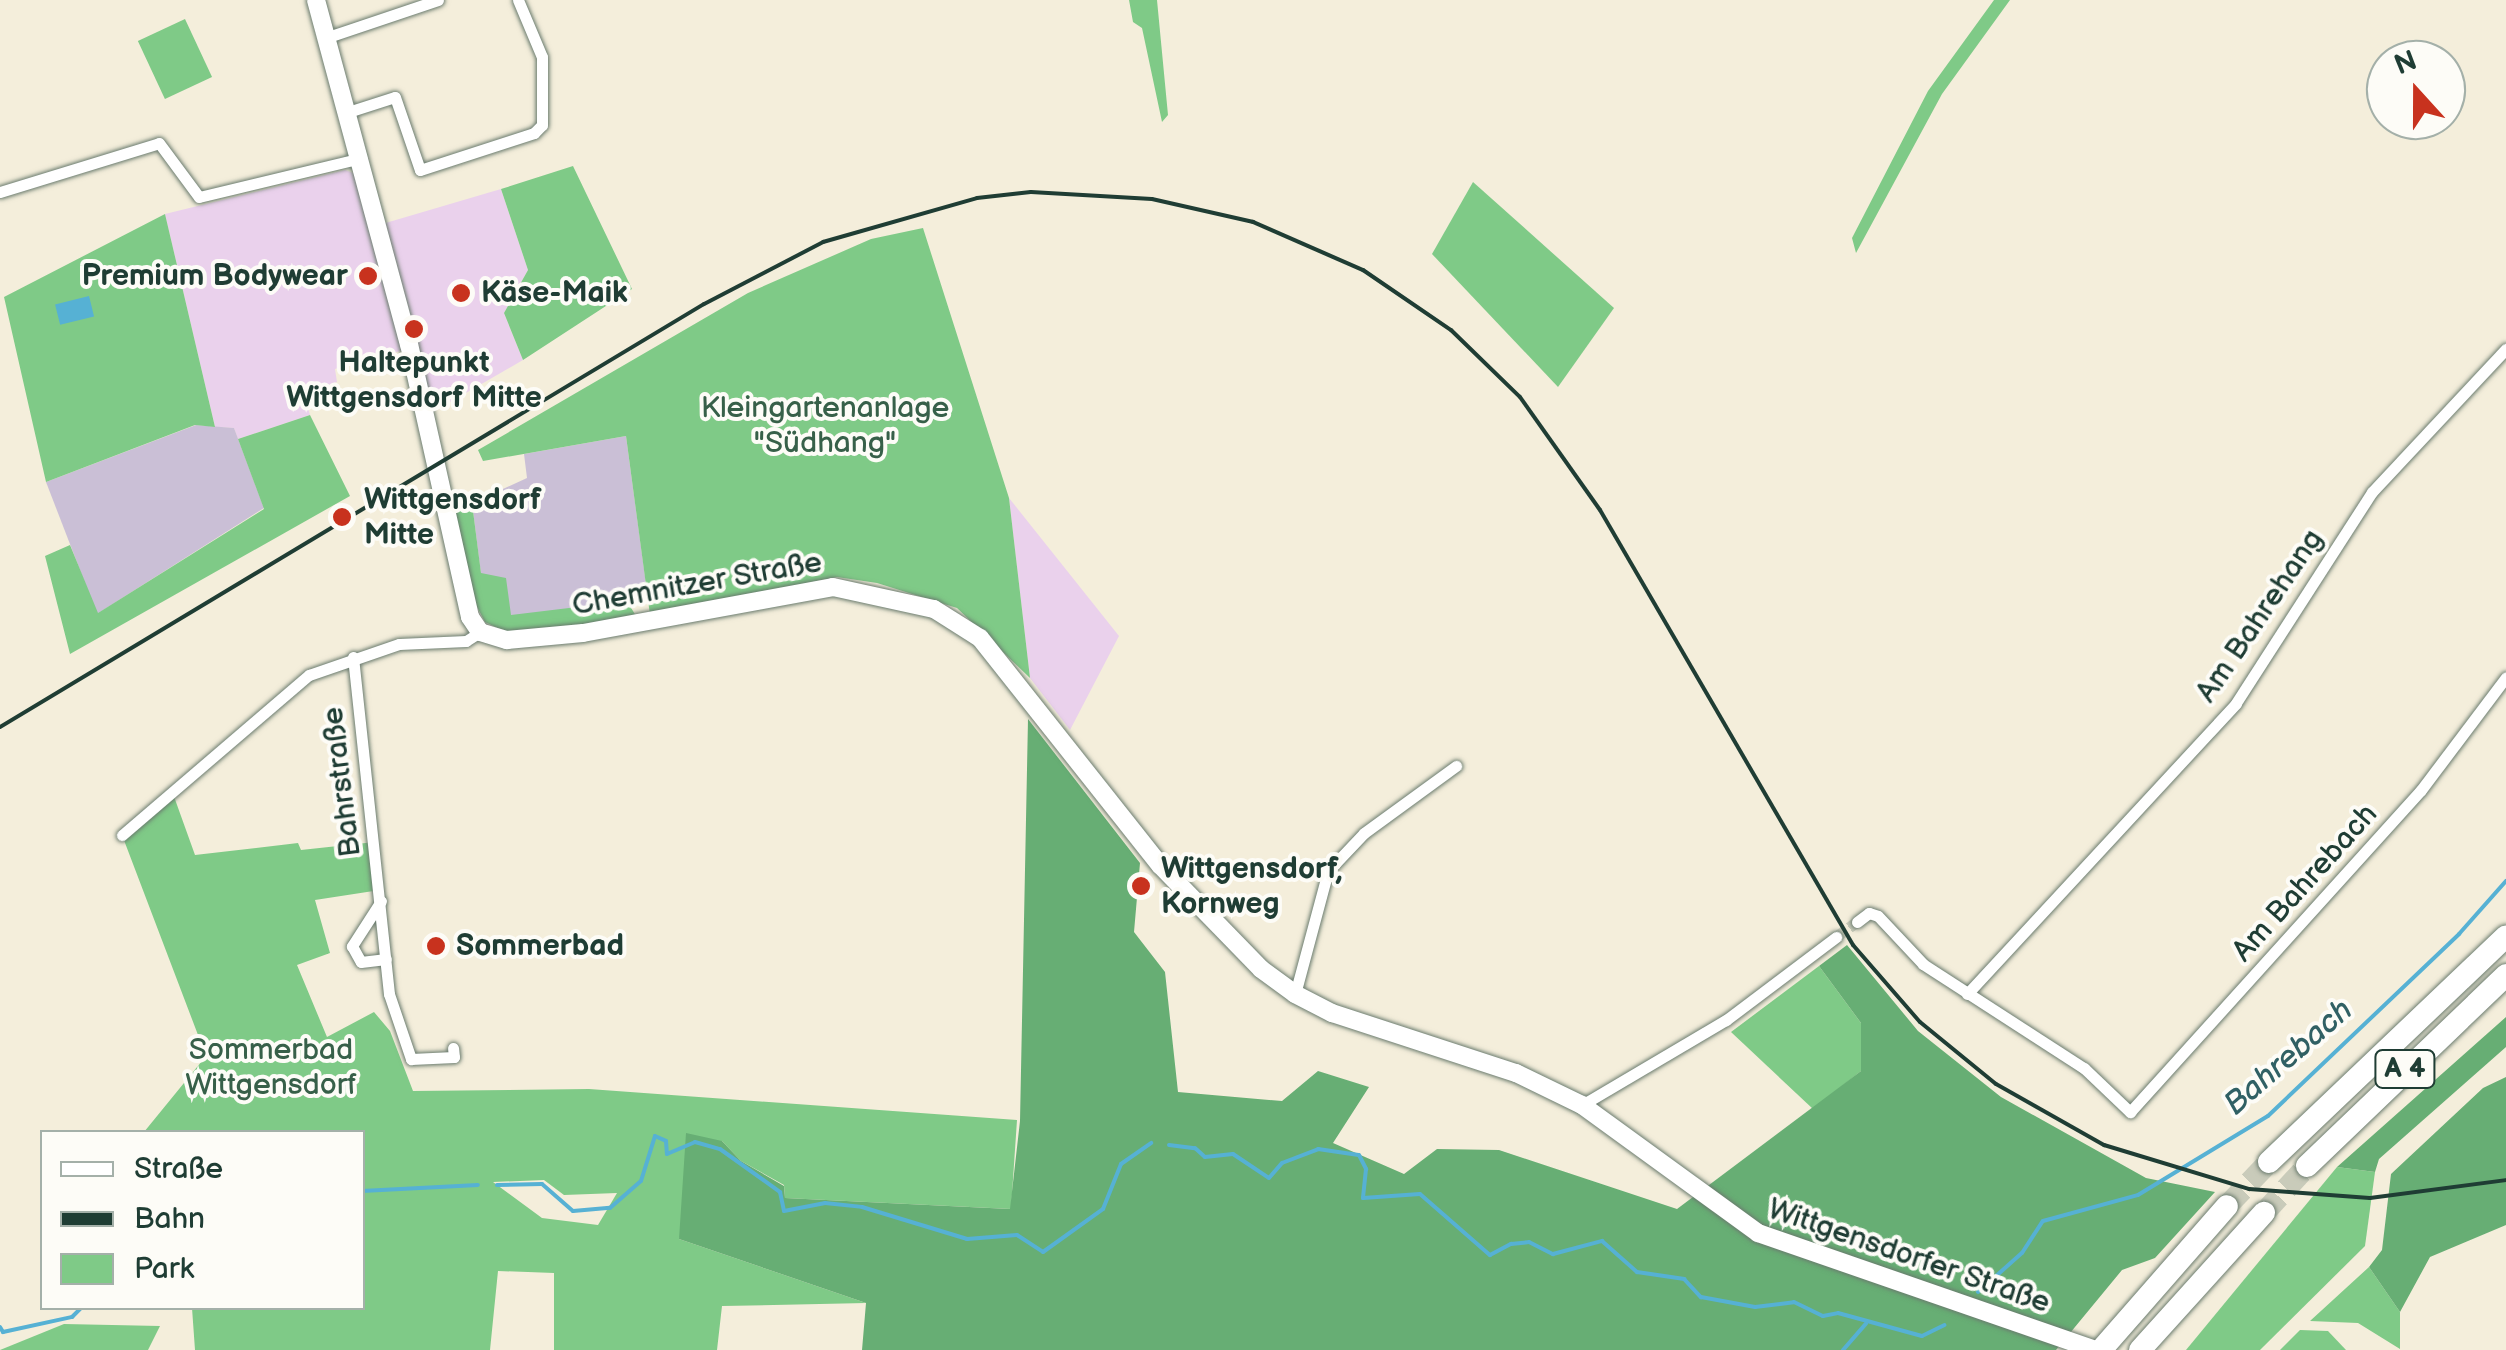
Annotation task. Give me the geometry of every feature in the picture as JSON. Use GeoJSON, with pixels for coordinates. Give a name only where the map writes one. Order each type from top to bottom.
{"type":"FeatureCollection","features":[{"type":"Feature","properties":{"kind":"highway","name":"A 4"},"geometry":{"type":"LineString","coordinates":[[2269,1162],[2506,936]]}},
{"type":"Feature","properties":{"kind":"highway","name":"A 4"},"geometry":{"type":"LineString","coordinates":[[2308,1166],[2506,975]]}},
{"type":"Feature","properties":{"kind":"highway"},"geometry":{"type":"LineString","coordinates":[[2099,1350],[2227,1206]]}},
{"type":"Feature","properties":{"kind":"highway"},"geometry":{"type":"LineString","coordinates":[[2140,1350],[2264,1213]]}},
{"type":"Feature","properties":{"kind":"street"},"geometry":{"type":"LineString","coordinates":[[122,835],[262,708],[309,675],[399,644],[466,641],[480,632],[470,617],[361,158],[316,0]]}},
{"type":"Feature","properties":{"kind":"street"},"geometry":{"type":"LineString","coordinates":[[328,37],[438,0]]}},
{"type":"Feature","properties":{"kind":"street"},"geometry":{"type":"LineString","coordinates":[[348,112],[395,97],[420,170],[534,133],[542,125],[542,57],[518,0]]}},
{"type":"Feature","properties":{"kind":"street"},"geometry":{"type":"LineString","coordinates":[[0,192],[159,143],[199,198],[361,158]]}},
{"type":"Feature","properties":{"kind":"street","name":"Am Bahrehang"},"geometry":{"type":"LineString","coordinates":[[1967,994],[2236,703],[2372,492],[2506,349]]}},
{"type":"Feature","properties":{"kind":"street","name":"Chemnitzer Straße"},"geometry":{"type":"LineString","coordinates":[[480,632],[507,640],[584,633],[833,587],[934,609],[980,638],[1100,795],[1199,907]]}},
{"type":"Feature","properties":{"kind":"street","name":"Bahrstraße"},"geometry":{"type":"LineString","coordinates":[[353,657],[395,1012],[411,1060],[454,1057],[453,1048]]}},
{"type":"Feature","properties":{"kind":"street","name":"Am Bahrebach"},"geometry":{"type":"LineString","coordinates":[[1967,994],[2084,1068],[2130,1112],[2421,790],[2506,677]]}},
{"type":"Feature","properties":{"kind":"street"},"geometry":{"type":"LineString","coordinates":[[1296,994],[1328,871],[1364,832],[1456,766]]}},
{"type":"Feature","properties":{"kind":"street"},"geometry":{"type":"LineString","coordinates":[[381,901],[352,950],[361,962],[386,959]]}},
{"type":"Feature","properties":{"kind":"street","name":"Wittgensdorfer Straße"},"geometry":{"type":"LineString","coordinates":[[1199,907],[1296,994],[1332,1013],[1516,1073],[1582,1105],[1758,1233],[2099,1350]]}},
{"type":"Feature","properties":{"kind":"street"},"geometry":{"type":"LineString","coordinates":[[1857,922],[1869,914],[1878,916],[1923,964],[1967,994]]}},
{"type":"Feature","properties":{"kind":"street"},"geometry":{"type":"LineString","coordinates":[[1582,1105],[1726,1020],[1836,936]]}},
{"type":"Feature","properties":{"kind":"shaded area"},"geometry":{"type":"Polygon","coordinates":[[[345,170],[356,174],[372,227],[501,189],[528,270],[504,313],[523,360],[433,412],[415,347],[335,369],[337,382],[304,393],[310,415],[238,439],[234,428],[215,427],[165,214],[345,170]]]}},
{"type":"Feature","properties":{"kind":"shaded area"},"geometry":{"type":"Polygon","coordinates":[[[196,425],[234,428],[264,508],[97,614],[46,482],[196,425]]]}},
{"type":"Feature","properties":{"kind":"shaded area"},"geometry":{"type":"Polygon","coordinates":[[[626,436],[648,599],[511,616],[481,574],[472,503],[527,478],[524,454],[626,436]]]}},
{"type":"Feature","properties":{"kind":"shaded area"},"geometry":{"type":"Polygon","coordinates":[[[1009,498],[1119,636],[1070,730],[1030,678],[1009,498]]]}},
{"type":"Feature","properties":{"kind":"green space"},"geometry":{"type":"Polygon","coordinates":[[[1129,0],[1157,0],[1168,115],[1162,122],[1142,28],[1133,22],[1129,0]]]}},
{"type":"Feature","properties":{"kind":"green space"},"geometry":{"type":"Polygon","coordinates":[[[1994,0],[2010,0],[1942,94],[1856,253],[1852,238],[1928,91],[1994,0]]]}},
{"type":"Feature","properties":{"kind":"green space"},"geometry":{"type":"Polygon","coordinates":[[[185,19],[212,77],[165,99],[138,41],[185,19]]]}},
{"type":"Feature","properties":{"kind":"green space"},"geometry":{"type":"Polygon","coordinates":[[[573,166],[632,289],[523,360],[504,313],[528,270],[501,189],[573,166]]]}},
{"type":"Feature","properties":{"kind":"green space"},"geometry":{"type":"Polygon","coordinates":[[[1473,182],[1614,308],[1558,387],[1432,254],[1473,182]]]}},
{"type":"Feature","properties":{"kind":"green space"},"geometry":{"type":"Polygon","coordinates":[[[165,214],[215,427],[195,425],[46,482],[4,297],[165,214]]]}},
{"type":"Feature","properties":{"kind":"green space","name":"Kleingartenanlage \"Südhang\""},"geometry":{"type":"Polygon","coordinates":[[[923,228],[1009,498],[1030,678],[957,608],[877,583],[837,577],[650,615],[626,436],[483,461],[478,450],[748,293],[871,239],[923,228]]]}},
{"type":"Feature","properties":{"kind":"green space"},"geometry":{"type":"Polygon","coordinates":[[[310,415],[350,496],[70,654],[45,556],[70,545],[98,613],[264,509],[238,439],[310,415]]]}},
{"type":"Feature","properties":{"kind":"green space"},"geometry":{"type":"Polygon","coordinates":[[[472,503],[481,573],[506,578],[511,615],[627,601],[636,616],[569,629],[504,631],[485,622],[475,603],[453,506],[472,503]]]}},
{"type":"Feature","properties":{"kind":"green space"},"geometry":{"type":"Polygon","coordinates":[[[1028,719],[1140,863],[1134,932],[1165,972],[1178,1092],[1282,1101],[1318,1071],[1369,1087],[1333,1143],[1404,1174],[1437,1149],[1499,1150],[1677,1209],[1861,1071],[1861,1023],[1819,966],[1847,945],[1918,1031],[2001,1097],[2146,1178],[2215,1192],[2155,1258],[2122,1270],[2056,1350],[862,1350],[866,1303],[679,1239],[686,1133],[722,1141],[741,1161],[784,1186],[785,1198],[1010,1209],[1020,1121],[1028,719]]]}},
{"type":"Feature","properties":{"kind":"green space","name":"Sommerbad Wittgensdorf"},"geometry":{"type":"Polygon","coordinates":[[[172,791],[195,855],[298,843],[301,850],[375,842],[380,890],[315,900],[330,953],[297,965],[327,1037],[374,1012],[390,1031],[413,1091],[589,1089],[1017,1120],[1011,1209],[785,1198],[784,1185],[741,1161],[722,1141],[679,1239],[866,1303],[722,1306],[717,1350],[554,1350],[554,1273],[498,1271],[490,1350],[195,1350],[192,1310],[365,1310],[365,1130],[146,1130],[206,1056],[122,835],[172,791]],[[544,1180],[493,1182],[542,1218],[598,1225],[617,1193],[564,1195],[544,1180]]]}},
{"type":"Feature","properties":{"kind":"green space"},"geometry":{"type":"Polygon","coordinates":[[[1819,966],[1861,1023],[1861,1071],[1813,1109],[1731,1032],[1819,966]]]}},
{"type":"Feature","properties":{"kind":"green space"},"geometry":{"type":"Polygon","coordinates":[[[2506,1017],[2506,1047],[2379,1159],[2375,1172],[2337,1167],[2506,1017]]]}},
{"type":"Feature","properties":{"kind":"green space"},"geometry":{"type":"Polygon","coordinates":[[[2506,1077],[2506,1225],[2430,1257],[2400,1312],[2369,1267],[2382,1250],[2391,1174],[2483,1088],[2506,1077]]]}},
{"type":"Feature","properties":{"kind":"green space"},"geometry":{"type":"Polygon","coordinates":[[[2337,1167],[2375,1172],[2365,1246],[2260,1350],[2186,1350],[2337,1167]]]}},
{"type":"Feature","properties":{"kind":"green space"},"geometry":{"type":"Polygon","coordinates":[[[2369,1267],[2400,1312],[2400,1349],[2358,1323],[2310,1321],[2369,1267]]]}},
{"type":"Feature","properties":{"kind":"green space"},"geometry":{"type":"Polygon","coordinates":[[[64,1324],[160,1326],[148,1350],[0,1350],[64,1324]]]}},
{"type":"Feature","properties":{"kind":"green space"},"geometry":{"type":"Polygon","coordinates":[[[2300,1330],[2328,1331],[2346,1350],[2280,1350],[2300,1330]]]}},
{"type":"Feature","properties":{"kind":"water"},"geometry":{"type":"Polygon","coordinates":[[[89,296],[94,316],[60,325],[55,304],[89,296]]]}},
{"type":"Feature","properties":{"kind":"waterway","name":"Bahrebach"},"geometry":{"type":"LineString","coordinates":[[1978,1292],[2022,1253],[2043,1221],[2138,1195],[2268,1116],[2459,934],[2506,881]]}},
{"type":"Feature","properties":{"kind":"waterway","name":"Bahrebach"},"geometry":{"type":"LineString","coordinates":[[497,1185],[542,1184],[573,1211],[610,1208],[641,1181],[655,1136],[666,1141],[667,1154],[695,1142],[720,1149],[780,1192],[784,1211],[825,1203],[862,1207],[967,1239],[1017,1235],[1043,1252],[1103,1209],[1121,1164],[1151,1143]]}},
{"type":"Feature","properties":{"kind":"waterway","name":"Bahrebach"},"geometry":{"type":"LineString","coordinates":[[1169,1145],[1195,1148],[1205,1157],[1233,1154],[1269,1178],[1282,1163],[1318,1149],[1359,1155],[1366,1169],[1363,1198],[1420,1194],[1490,1255],[1511,1244],[1529,1242],[1553,1254],[1602,1241],[1637,1272],[1684,1279],[1701,1297],[1755,1307],[1794,1302],[1823,1316],[1838,1313],[1922,1336],[1945,1325]]}},
{"type":"Feature","properties":{"kind":"waterway","name":"Bahrebach"},"geometry":{"type":"LineString","coordinates":[[365,1191],[478,1185]]}},
{"type":"Feature","properties":{"kind":"waterway","name":"Bahrebach"},"geometry":{"type":"LineString","coordinates":[[0,1327],[3,1332],[72,1317],[79,1310]]}},
{"type":"Feature","properties":{"kind":"waterway"},"geometry":{"type":"LineString","coordinates":[[1843,1350],[1866,1324]]}},
{"type":"Feature","properties":{"kind":"tunnel"},"geometry":{"type":"LineString","coordinates":[[1836,937],[1857,922]]}},
{"type":"Feature","properties":{"kind":"tunnel"},"geometry":{"type":"LineString","coordinates":[[2227,1206],[2269,1162]]}},
{"type":"Feature","properties":{"kind":"tunnel"},"geometry":{"type":"LineString","coordinates":[[2264,1213],[2307,1166]]}},
{"type":"Feature","properties":{"kind":"railway"},"geometry":{"type":"LineString","coordinates":[[0,727],[704,304],[823,242],[977,198],[1031,192],[1152,199],[1253,222],[1363,270],[1451,330],[1520,397],[1600,510],[1853,945],[1920,1022],[1996,1084],[2104,1145],[2249,1189],[2370,1198],[2506,1180]]}},
{"type":"Feature","properties":{"kind":"place","name":"Premium Bodywear"},"geometry":{"type":"Point","coordinates":[368,276]}},
{"type":"Feature","properties":{"kind":"place","name":"Käse-Maik"},"geometry":{"type":"Point","coordinates":[461,293]}},
{"type":"Feature","properties":{"kind":"place","name":"Haltepunkt Wittgensdorf Mitte"},"geometry":{"type":"Point","coordinates":[414,329]}},
{"type":"Feature","properties":{"kind":"place","name":"Wittgensdorf Mitte"},"geometry":{"type":"Point","coordinates":[342,517]}},
{"type":"Feature","properties":{"kind":"place","name":"Wittgensdorf, Kornweg"},"geometry":{"type":"Point","coordinates":[1141,886]}},
{"type":"Feature","properties":{"kind":"place","name":"Sommerbad"},"geometry":{"type":"Point","coordinates":[436,946]}}]}
